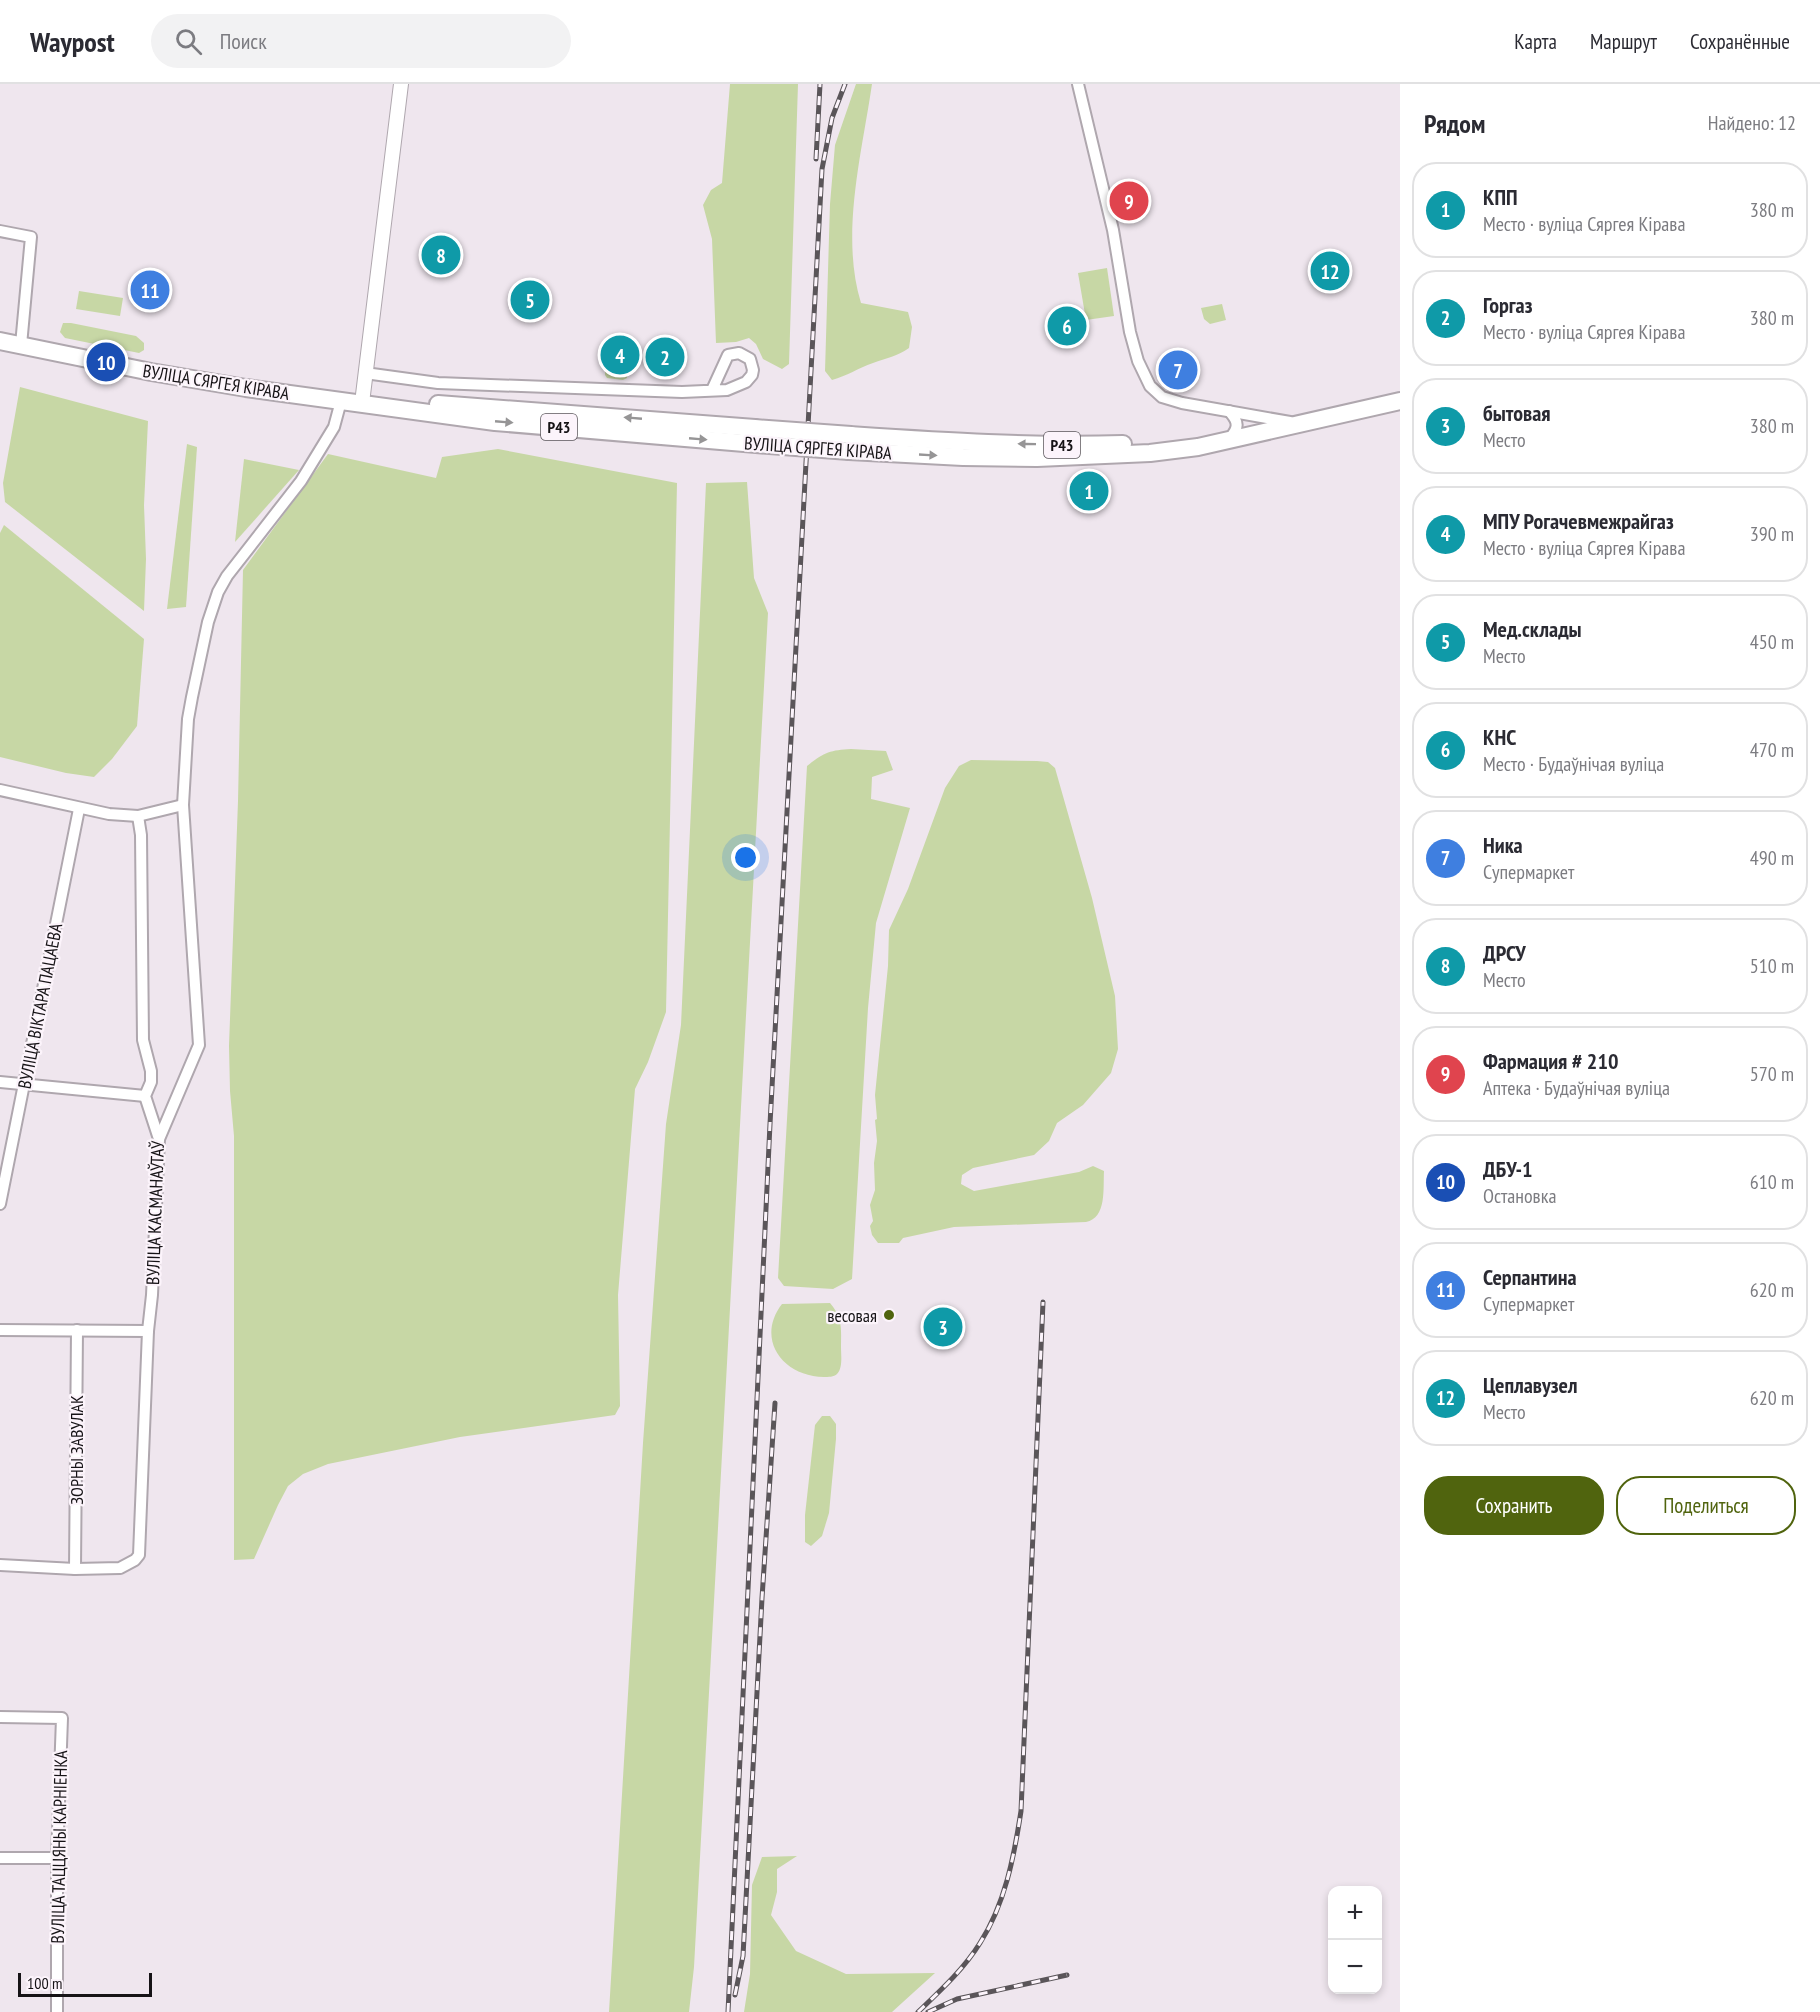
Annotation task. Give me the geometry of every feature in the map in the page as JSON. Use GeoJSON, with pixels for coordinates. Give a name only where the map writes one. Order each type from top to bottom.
{"type":"FeatureCollection","features":[{"type":"Feature","properties":{"kind":"main road","name":"ВУЛІЦА СЯРГЕЯ КІРАВА"},"geometry":{"type":"LineString","coordinates":[[0,341],[152,372],[246,388],[495,422],[850,443],[963,457],[1090,457],[1150,453],[1198,447],[1272,425]]}},
{"type":"Feature","properties":{"kind":"main road","name":"ВУЛІЦА СЯРГЕЯ КІРАВА"},"geometry":{"type":"LineString","coordinates":[[850,443],[1083,445],[1152,442],[1233,434],[1272,425],[1302,424],[1400,401]]}},
{"type":"Feature","properties":{"kind":"street"},"geometry":{"type":"LineString","coordinates":[[362,403],[401,84]]}},
{"type":"Feature","properties":{"kind":"street"},"geometry":{"type":"LineString","coordinates":[[1078,84],[1113,230],[1130,332],[1138,361],[1150,386],[1162,397],[1228,411],[1272,425]]}},
{"type":"Feature","properties":{"kind":"street"},"geometry":{"type":"LineString","coordinates":[[0,231],[31,237],[21,345]]}},
{"type":"Feature","properties":{"kind":"street"},"geometry":{"type":"LineString","coordinates":[[365,373],[438,382],[671,392],[712,390]]}},
{"type":"Feature","properties":{"kind":"street"},"geometry":{"type":"LineString","coordinates":[[159,1139],[199,1045],[183,805],[189,711],[208,622],[218,592],[236,563],[301,481],[334,427],[341,401]]}},
{"type":"Feature","properties":{"kind":"street"},"geometry":{"type":"LineString","coordinates":[[1228,411],[1237,423],[1233,434]]}},
{"type":"Feature","properties":{"kind":"street"},"geometry":{"type":"LineString","coordinates":[[0,790],[109,814],[138,816],[183,805]]}},
{"type":"Feature","properties":{"kind":"street","name":"ВУЛІЦА ВІКТАРА ПАЦАЕВА"},"geometry":{"type":"LineString","coordinates":[[0,1204],[79,809]]}},
{"type":"Feature","properties":{"kind":"street","name":"ВУЛІЦА КАСМАНАЎТАЎ"},"geometry":{"type":"LineString","coordinates":[[75,1569],[120,1568],[135,1560],[139,1555],[148,1330],[152,1295],[159,1139],[146,1096],[151,1082],[151,1071],[143,1040],[141,835],[138,816]]}},
{"type":"Feature","properties":{"kind":"street"},"geometry":{"type":"LineString","coordinates":[[0,1082],[146,1096]]}},
{"type":"Feature","properties":{"kind":"street"},"geometry":{"type":"LineString","coordinates":[[0,1330],[148,1330]]}},
{"type":"Feature","properties":{"kind":"street","name":"ЗОРНЫ ЗАВУЛАК"},"geometry":{"type":"LineString","coordinates":[[75,1569],[77,1330]]}},
{"type":"Feature","properties":{"kind":"street"},"geometry":{"type":"LineString","coordinates":[[0,1565],[75,1569]]}},
{"type":"Feature","properties":{"kind":"street","name":"ВУЛІЦА ТАЦЦЯНЫ КАРНІЕНКА"},"geometry":{"type":"LineString","coordinates":[[0,1717],[62,1718],[57,1858],[57,2012]]}},
{"type":"Feature","properties":{"kind":"street"},"geometry":{"type":"LineString","coordinates":[[0,1858],[57,1858]]}},
{"type":"Feature","properties":{"kind":"green space"},"geometry":{"type":"Polygon","coordinates":[[[730,84],[798,84],[789,364],[782,369],[763,359],[756,344],[749,338],[736,342],[716,343],[712,239],[703,205],[711,190],[722,183],[730,84]]]}},
{"type":"Feature","properties":{"kind":"green space"},"geometry":{"type":"Polygon","coordinates":[[[856,84],[872,84],[855,194],[852,250],[855,277],[861,303],[908,312],[912,327],[909,348],[832,380],[825,371],[830,204],[835,145],[856,84]]]}},
{"type":"Feature","properties":{"kind":"green space"},"geometry":{"type":"Polygon","coordinates":[[[1107,268],[1114,316],[1086,320],[1078,273],[1107,268]]]}},
{"type":"Feature","properties":{"kind":"green space"},"geometry":{"type":"Polygon","coordinates":[[[79,291],[123,298],[120,316],[76,309],[79,291]]]}},
{"type":"Feature","properties":{"kind":"green space"},"geometry":{"type":"Polygon","coordinates":[[[1222,304],[1226,320],[1210,324],[1204,319],[1201,308],[1222,304]]]}},
{"type":"Feature","properties":{"kind":"green space"},"geometry":{"type":"Polygon","coordinates":[[[63,323],[136,336],[144,343],[144,350],[139,353],[65,338],[60,332],[63,323]]]}},
{"type":"Feature","properties":{"kind":"green space"},"geometry":{"type":"Polygon","coordinates":[[[605,365],[628,367],[627,378],[623,380],[607,378],[605,365]]]}},
{"type":"Feature","properties":{"kind":"green space"},"geometry":{"type":"Polygon","coordinates":[[[20,387],[148,421],[144,505],[146,559],[144,611],[5,502],[3,483],[20,387]]]}},
{"type":"Feature","properties":{"kind":"green space"},"geometry":{"type":"Polygon","coordinates":[[[187,444],[197,447],[186,607],[167,609],[187,444]]]}},
{"type":"Feature","properties":{"kind":"green space"},"geometry":{"type":"Polygon","coordinates":[[[498,449],[677,483],[666,1012],[648,1062],[635,1089],[618,1295],[620,1406],[615,1415],[460,1437],[328,1464],[303,1474],[288,1486],[254,1559],[234,1560],[234,1136],[229,1046],[243,570],[328,454],[436,478],[442,457],[498,449]]]}},
{"type":"Feature","properties":{"kind":"green space"},"geometry":{"type":"Polygon","coordinates":[[[244,459],[299,470],[235,542],[244,459]]]}},
{"type":"Feature","properties":{"kind":"green space"},"geometry":{"type":"Polygon","coordinates":[[[747,482],[754,578],[768,613],[694,1967],[689,2012],[609,2012],[643,1443],[666,1124],[681,1025],[706,483],[747,482]]]}},
{"type":"Feature","properties":{"kind":"green space"},"geometry":{"type":"Polygon","coordinates":[[[4,525],[144,639],[137,726],[112,759],[94,777],[66,773],[0,757],[0,533],[4,525]]]}},
{"type":"Feature","properties":{"kind":"green space"},"geometry":{"type":"Polygon","coordinates":[[[851,749],[886,751],[893,770],[872,777],[871,799],[910,808],[876,923],[868,1008],[852,1279],[833,1289],[784,1286],[778,1278],[807,766],[827,753],[851,749]]]}},
{"type":"Feature","properties":{"kind":"green space"},"geometry":{"type":"Polygon","coordinates":[[[971,760],[1048,762],[1055,768],[1092,898],[1115,996],[1118,1049],[1111,1073],[1083,1105],[1057,1123],[1049,1141],[1034,1155],[973,1168],[962,1175],[961,1184],[974,1191],[1079,1172],[1093,1166],[1104,1171],[1101,1209],[1098,1215],[1086,1222],[954,1227],[903,1238],[899,1243],[878,1243],[872,1235],[870,1226],[873,1221],[870,1205],[875,1190],[874,1163],[877,1141],[875,1120],[877,1119],[875,1095],[888,966],[889,930],[908,889],[945,788],[959,766],[971,760]]]}},
{"type":"Feature","properties":{"kind":"green space"},"geometry":{"type":"Polygon","coordinates":[[[830,1303],[840,1324],[839,1371],[834,1376],[824,1377],[796,1371],[778,1354],[773,1342],[771,1330],[774,1317],[782,1304],[830,1303]]]}},
{"type":"Feature","properties":{"kind":"green space"},"geometry":{"type":"Polygon","coordinates":[[[822,1416],[830,1416],[836,1424],[836,1439],[829,1513],[822,1536],[811,1546],[805,1542],[805,1515],[815,1425],[822,1416]]]}},
{"type":"Feature","properties":{"kind":"green space"},"geometry":{"type":"Polygon","coordinates":[[[797,1856],[777,1869],[777,1892],[771,1915],[796,1951],[846,1974],[935,1973],[892,2012],[744,2012],[750,1974],[752,1885],[762,1857],[797,1856]]]}},
{"type":"Feature","properties":{"kind":"railway"},"geometry":{"type":"LineString","coordinates":[[816,159],[820,84]]}},
{"type":"Feature","properties":{"kind":"railway"},"geometry":{"type":"LineString","coordinates":[[728,2012],[770,1124],[822,169],[832,118],[845,84]]}},
{"type":"Feature","properties":{"kind":"railway"},"geometry":{"type":"LineString","coordinates":[[918,2012],[974,1953],[996,1912],[1012,1863],[1021,1811],[1043,1302]]}},
{"type":"Feature","properties":{"kind":"railway"},"geometry":{"type":"LineString","coordinates":[[735,1995],[743,1956],[775,1403]]}},
{"type":"Feature","properties":{"kind":"railway"},"geometry":{"type":"LineString","coordinates":[[928,2012],[957,1999],[1067,1975]]}},
{"type":"Feature","properties":{"kind":"place","name":"Фармация # 210"},"geometry":{"type":"Point","coordinates":[1129,201]}},
{"type":"Feature","properties":{"kind":"place","name":"ДРСУ"},"geometry":{"type":"Point","coordinates":[441,255]}},
{"type":"Feature","properties":{"kind":"place","name":"Цеплавузел"},"geometry":{"type":"Point","coordinates":[1330,271]}},
{"type":"Feature","properties":{"kind":"place","name":"Серпантина"},"geometry":{"type":"Point","coordinates":[150,290]}},
{"type":"Feature","properties":{"kind":"place","name":"Мед.склады"},"geometry":{"type":"Point","coordinates":[530,300]}},
{"type":"Feature","properties":{"kind":"place","name":"КНС"},"geometry":{"type":"Point","coordinates":[1067,326]}},
{"type":"Feature","properties":{"kind":"place","name":"МПУ Рогачевмежрайгаз"},"geometry":{"type":"Point","coordinates":[620,355]}},
{"type":"Feature","properties":{"kind":"place","name":"Горгаз"},"geometry":{"type":"Point","coordinates":[665,357]}},
{"type":"Feature","properties":{"kind":"place","name":"ДБУ-1"},"geometry":{"type":"Point","coordinates":[106,362]}},
{"type":"Feature","properties":{"kind":"place","name":"Ника"},"geometry":{"type":"Point","coordinates":[1178,370]}},
{"type":"Feature","properties":{"kind":"place","name":"КПП"},"geometry":{"type":"Point","coordinates":[1089,491]}},
{"type":"Feature","properties":{"kind":"place","name":"весовая"},"geometry":{"type":"Point","coordinates":[889,1315]}},
{"type":"Feature","properties":{"kind":"place","name":"бытовая"},"geometry":{"type":"Point","coordinates":[943,1327]}}]}
